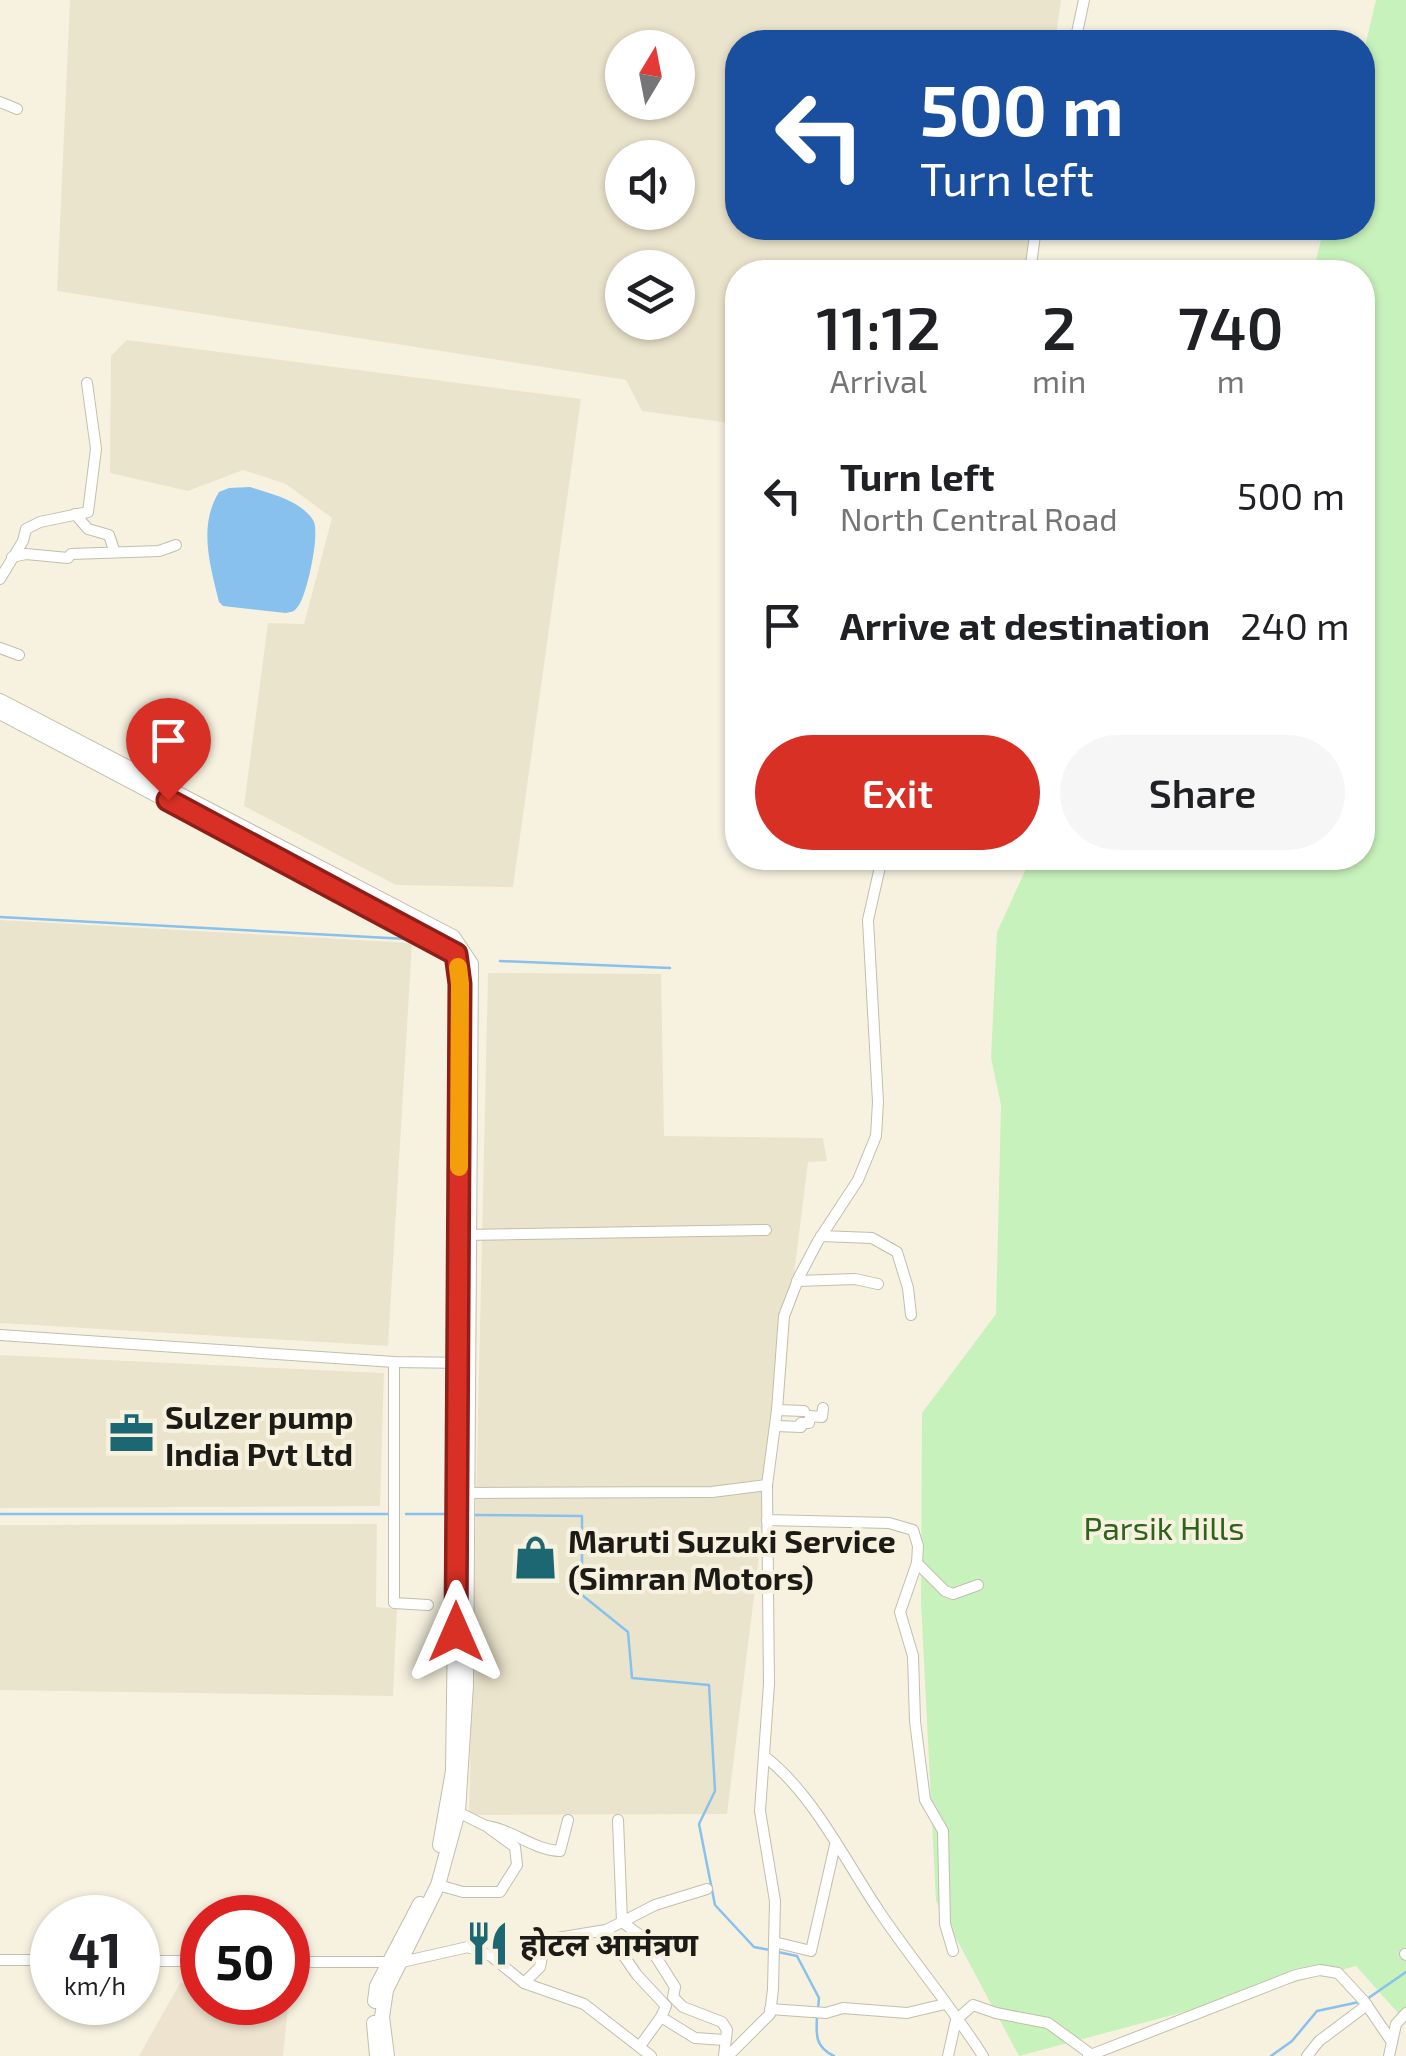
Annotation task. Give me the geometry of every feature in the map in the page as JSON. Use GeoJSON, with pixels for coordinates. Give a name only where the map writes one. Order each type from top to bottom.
{"type":"FeatureCollection","features":[{"type":"Feature","properties":{"kind":"main road"},"geometry":{"type":"LineString","coordinates":[[0,700],[453,937],[471,964],[463,1235],[463,1497],[453,1771],[443,1836],[426,1892],[395,1962],[383,2002],[387,2056]]}},
{"type":"Feature","properties":{"kind":"main road"},"geometry":{"type":"LineString","coordinates":[[0,712],[460,952]]}},
{"type":"Feature","properties":{"kind":"main road"},"geometry":{"type":"LineString","coordinates":[[377,2056],[374,2013],[378,1986],[438,1885],[458,1812],[466,1686],[463,1497]]}},
{"type":"Feature","properties":{"kind":"street"},"geometry":{"type":"LineString","coordinates":[[1078,30],[1084,0]]}},
{"type":"Feature","properties":{"kind":"street"},"geometry":{"type":"LineString","coordinates":[[0,102],[17,108]]}},
{"type":"Feature","properties":{"kind":"street"},"geometry":{"type":"LineString","coordinates":[[0,579],[26,528],[88,512],[96,449],[87,383]]}},
{"type":"Feature","properties":{"kind":"street"},"geometry":{"type":"LineString","coordinates":[[75,514],[88,529],[108,535],[114,550]]}},
{"type":"Feature","properties":{"kind":"street"},"geometry":{"type":"LineString","coordinates":[[11,557],[26,554],[68,558],[71,554],[114,550],[159,551],[176,545]]}},
{"type":"Feature","properties":{"kind":"street"},"geometry":{"type":"LineString","coordinates":[[0,648],[19,655]]}},
{"type":"Feature","properties":{"kind":"street"},"geometry":{"type":"LineString","coordinates":[[726,2056],[770,2010],[774,1901],[760,1811],[769,1684],[767,1485],[778,1410],[784,1316],[797,1280],[858,1180],[876,1136],[878,1102],[868,920],[879,870]]}},
{"type":"Feature","properties":{"kind":"street"},"geometry":{"type":"LineString","coordinates":[[463,1235],[766,1230]]}},
{"type":"Feature","properties":{"kind":"street"},"geometry":{"type":"LineString","coordinates":[[821,1236],[872,1238],[897,1252],[911,1315]]}},
{"type":"Feature","properties":{"kind":"street"},"geometry":{"type":"LineString","coordinates":[[797,1280],[856,1279],[878,1284]]}},
{"type":"Feature","properties":{"kind":"street"},"geometry":{"type":"LineString","coordinates":[[0,1335],[394,1362],[463,1363]]}},
{"type":"Feature","properties":{"kind":"street"},"geometry":{"type":"LineString","coordinates":[[394,1362],[394,1603],[428,1605]]}},
{"type":"Feature","properties":{"kind":"street"},"geometry":{"type":"LineString","coordinates":[[776,1426],[800,1427],[801,1422],[808,1423],[810,1416],[822,1417],[823,1408]]}},
{"type":"Feature","properties":{"kind":"street"},"geometry":{"type":"LineString","coordinates":[[778,1410],[804,1411]]}},
{"type":"Feature","properties":{"kind":"street"},"geometry":{"type":"LineString","coordinates":[[463,1497],[712,1492],[767,1485]]}},
{"type":"Feature","properties":{"kind":"street"},"geometry":{"type":"LineString","coordinates":[[767,1520],[889,1523],[913,1530],[918,1546],[917,1563],[900,1612],[913,1656],[915,1720],[925,1800],[943,1831],[945,1924],[952,1951]]}},
{"type":"Feature","properties":{"kind":"street"},"geometry":{"type":"LineString","coordinates":[[917,1563],[953,1594],[978,1584]]}},
{"type":"Feature","properties":{"kind":"street"},"geometry":{"type":"LineString","coordinates":[[764,1756],[798,1788],[886,1922],[923,1968],[982,2056]]}},
{"type":"Feature","properties":{"kind":"street"},"geometry":{"type":"LineString","coordinates":[[438,1885],[490,1894],[500,1892],[516,1864],[515,1846],[458,1812]]}},
{"type":"Feature","properties":{"kind":"street"},"geometry":{"type":"LineString","coordinates":[[486,1826],[503,1828],[542,1850],[560,1851],[568,1820]]}},
{"type":"Feature","properties":{"kind":"street"},"geometry":{"type":"LineString","coordinates":[[618,1820],[622,1922]]}},
{"type":"Feature","properties":{"kind":"street"},"geometry":{"type":"LineString","coordinates":[[774,1942],[811,1950],[835,1845]]}},
{"type":"Feature","properties":{"kind":"street"},"geometry":{"type":"LineString","coordinates":[[524,1983],[540,1967],[545,1940],[606,1930],[655,1905],[708,1889]]}},
{"type":"Feature","properties":{"kind":"street"},"geometry":{"type":"LineString","coordinates":[[622,1922],[644,1938],[676,1987],[640,2046]]}},
{"type":"Feature","properties":{"kind":"street"},"geometry":{"type":"LineString","coordinates":[[606,1930],[637,1975],[695,2038],[725,2040]]}},
{"type":"Feature","properties":{"kind":"street"},"geometry":{"type":"LineString","coordinates":[[310,1962],[395,1962],[468,1947],[490,1956],[524,1983],[584,2004],[651,2056]]}},
{"type":"Feature","properties":{"kind":"street"},"geometry":{"type":"LineString","coordinates":[[0,1960],[30,1960]]}},
{"type":"Feature","properties":{"kind":"street"},"geometry":{"type":"LineString","coordinates":[[948,2056],[956,2020],[973,2004],[996,2013],[1048,2023],[1090,2055],[1296,1975],[1320,1970],[1338,1972],[1392,2042]]}},
{"type":"Feature","properties":{"kind":"street"},"geometry":{"type":"LineString","coordinates":[[770,2010],[826,2012],[843,2008],[907,2013],[945,2004]]}},
{"type":"Feature","properties":{"kind":"street"},"geometry":{"type":"LineString","coordinates":[[1307,2056],[1318,2041],[1367,2005]]}},
{"type":"Feature","properties":{"kind":"street"},"geometry":{"type":"LineString","coordinates":[[667,2006],[683,2007],[722,2022],[726,2030],[726,2056]]}},
{"type":"Feature","properties":{"kind":"street"},"geometry":{"type":"LineString","coordinates":[[1389,2056],[1396,2024],[1406,2013]]}},
{"type":"Feature","properties":{"kind":"shaded area"},"geometry":{"type":"Polygon","coordinates":[[[70,0],[1061,0],[1057,30],[725,30],[725,240],[1030,240],[1027,260],[725,260],[725,422],[642,411],[626,380],[57,291],[70,0]]]}},
{"type":"Feature","properties":{"kind":"shaded area"},"geometry":{"type":"Polygon","coordinates":[[[127,340],[581,399],[513,887],[396,885],[244,806],[268,623],[304,624],[332,518],[286,484],[243,470],[188,491],[110,473],[111,356],[127,340]]]}},
{"type":"Feature","properties":{"kind":"shaded area"},"geometry":{"type":"Polygon","coordinates":[[[0,920],[412,943],[388,1346],[0,1323],[0,920]]]}},
{"type":"Feature","properties":{"kind":"shaded area"},"geometry":{"type":"Polygon","coordinates":[[[488,973],[661,974],[664,1136],[823,1138],[827,1161],[808,1162],[727,1814],[469,1815],[488,973]]]}},
{"type":"Feature","properties":{"kind":"shaded area"},"geometry":{"type":"Polygon","coordinates":[[[0,1355],[384,1373],[380,1506],[0,1508],[0,1355]]]}},
{"type":"Feature","properties":{"kind":"shaded area"},"geometry":{"type":"Polygon","coordinates":[[[377,1524],[376,1607],[397,1609],[393,1696],[0,1690],[0,1525],[377,1524]]]}},
{"type":"Feature","properties":{"kind":"shaded area"},"geometry":{"type":"Polygon","coordinates":[[[180,1983],[180,2025],[286,2025],[283,2056],[139,2056],[160,2025],[180,1983]]]}},
{"type":"Feature","properties":{"kind":"green space","name":"Parsik Hills"},"geometry":{"type":"Polygon","coordinates":[[[1376,0],[1406,0],[1406,2022],[1356,1966],[1019,2056],[936,1901],[921,1602],[922,1413],[996,1314],[1001,1105],[991,1058],[997,932],[1025,870],[1375,870],[1375,260],[1316,260],[1321,240],[1375,240],[1375,30],[1369,30],[1376,0]]]}},
{"type":"Feature","properties":{"kind":"water"},"geometry":{"type":"Polygon","coordinates":[[[250,487],[293,503],[307,513],[315,526],[314,549],[302,599],[286,613],[223,606],[219,602],[208,546],[209,518],[219,492],[250,487]]]}},
{"type":"Feature","properties":{"kind":"waterway"},"geometry":{"type":"LineString","coordinates":[[0,917],[407,939],[442,959]]}},
{"type":"Feature","properties":{"kind":"waterway"},"geometry":{"type":"LineString","coordinates":[[500,961],[670,968]]}},
{"type":"Feature","properties":{"kind":"waterway"},"geometry":{"type":"LineString","coordinates":[[0,1514],[389,1514]]}},
{"type":"Feature","properties":{"kind":"waterway"},"geometry":{"type":"LineString","coordinates":[[406,1514],[449,1514]]}},
{"type":"Feature","properties":{"kind":"waterway"},"geometry":{"type":"LineString","coordinates":[[475,1515],[582,1516],[582,1595],[628,1632],[632,1678],[709,1685],[715,1791],[699,1824],[715,1905],[754,1947],[770,1950]]}},
{"type":"Feature","properties":{"kind":"waterway"},"geometry":{"type":"LineString","coordinates":[[778,1952],[797,1956],[819,1998],[818,2009]]}},
{"type":"Feature","properties":{"kind":"waterway"},"geometry":{"type":"LineString","coordinates":[[1367,1999],[1406,1972]]}},
{"type":"Feature","properties":{"kind":"waterway"},"geometry":{"type":"LineString","coordinates":[[1271,2056],[1292,2041],[1317,2011],[1359,2002]]}},
{"type":"Feature","properties":{"kind":"waterway"},"geometry":{"type":"LineString","coordinates":[[817,2017],[818,2040],[834,2056]]}},
{"type":"Feature","properties":{"kind":"slow traffic"},"geometry":{"type":"LineString","coordinates":[[458,967],[459,1167]]}},
{"type":"Feature","properties":{"kind":"place","name":"Sulzer pump India Pvt Ltd"},"geometry":{"type":"Point","coordinates":[132,1434]}},
{"type":"Feature","properties":{"kind":"place","name":"Maruti Suzuki Service (Simran Motors)"},"geometry":{"type":"Point","coordinates":[535,1558]}},
{"type":"Feature","properties":{"kind":"place","name":"होटल आमंत्रण"},"geometry":{"type":"Point","coordinates":[487,1943]}},
{"type":"Feature","properties":{"kind":"route"},"geometry":{"type":"LineString","coordinates":[[168,800],[456,954],[460,984],[456,1632]]}}]}
